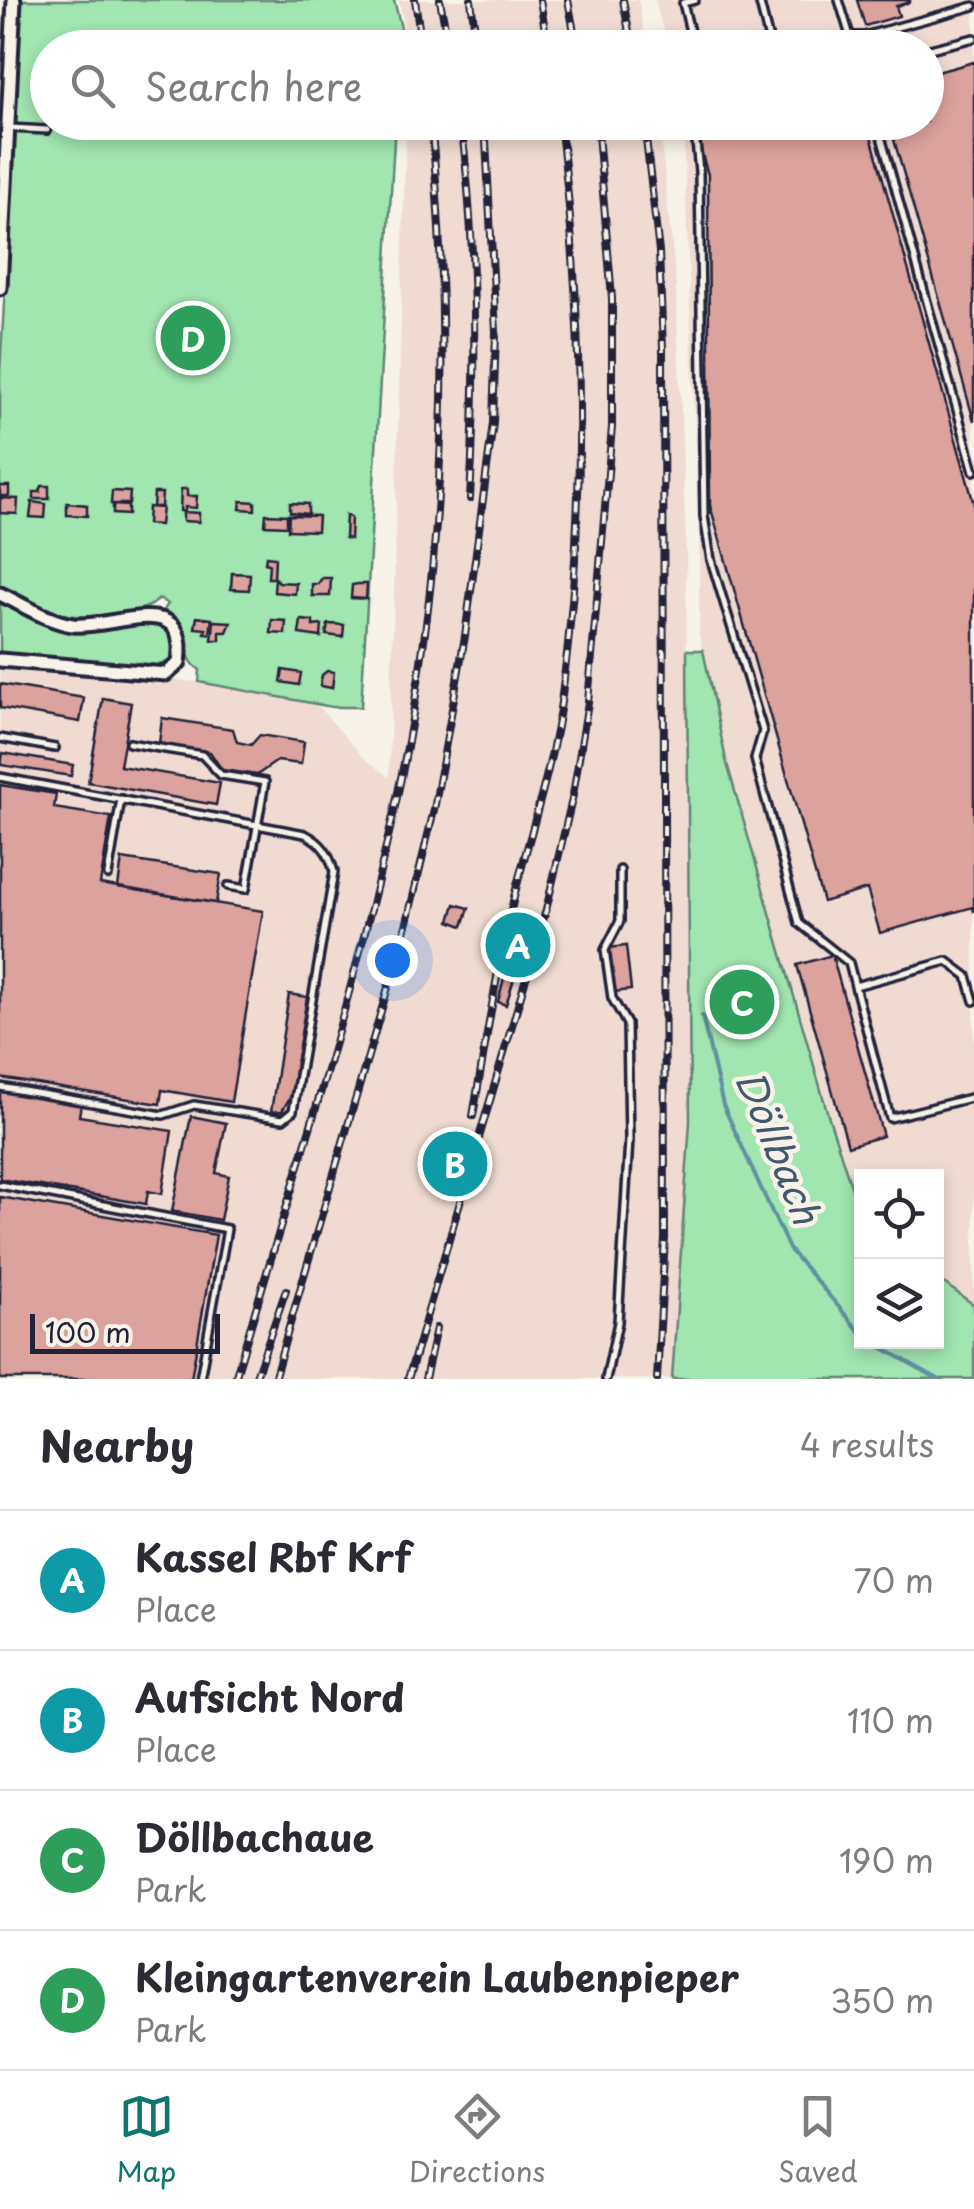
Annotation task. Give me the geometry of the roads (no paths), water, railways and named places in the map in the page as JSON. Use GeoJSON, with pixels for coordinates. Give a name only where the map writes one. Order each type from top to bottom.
{"type":"FeatureCollection","features":[{"type":"Feature","properties":{"kind":"street"},"geometry":{"type":"LineString","coordinates":[[0,288],[14,0]]}},
{"type":"Feature","properties":{"kind":"street"},"geometry":{"type":"LineString","coordinates":[[0,594],[67,624],[93,626],[153,615],[173,626],[182,643],[179,663],[166,674],[0,660]]}},
{"type":"Feature","properties":{"kind":"lane"},"geometry":{"type":"LineString","coordinates":[[690,30],[683,3],[695,0]]}},
{"type":"Feature","properties":{"kind":"lane"},"geometry":{"type":"LineString","coordinates":[[758,0],[766,30]]}},
{"type":"Feature","properties":{"kind":"lane"},"geometry":{"type":"LineString","coordinates":[[839,0],[848,30]]}},
{"type":"Feature","properties":{"kind":"lane"},"geometry":{"type":"LineString","coordinates":[[884,30],[973,4]]}},
{"type":"Feature","properties":{"kind":"lane"},"geometry":{"type":"LineString","coordinates":[[944,46],[974,38]]}},
{"type":"Feature","properties":{"kind":"lane"},"geometry":{"type":"LineString","coordinates":[[696,140],[704,516],[711,560],[763,731],[755,759],[799,923],[849,963],[890,1118],[974,1097]]}},
{"type":"Feature","properties":{"kind":"lane"},"geometry":{"type":"LineString","coordinates":[[882,140],[974,470]]}},
{"type":"Feature","properties":{"kind":"lane"},"geometry":{"type":"LineString","coordinates":[[0,738],[55,748]]}},
{"type":"Feature","properties":{"kind":"lane"},"geometry":{"type":"LineString","coordinates":[[129,742],[202,755],[221,775],[265,782],[246,889],[228,886]]}},
{"type":"Feature","properties":{"kind":"lane"},"geometry":{"type":"LineString","coordinates":[[0,778],[305,834],[320,842],[334,872],[294,1111],[289,1116],[283,1119],[194,1105],[164,1115],[0,1087]]}},
{"type":"Feature","properties":{"kind":"lane"},"geometry":{"type":"LineString","coordinates":[[108,875],[120,799]]}},
{"type":"Feature","properties":{"kind":"lane"},"geometry":{"type":"LineString","coordinates":[[606,1379],[618,1322],[629,1140],[627,1024],[612,998],[605,950],[620,920],[620,870]]}},
{"type":"Feature","properties":{"kind":"lane"},"geometry":{"type":"LineString","coordinates":[[856,986],[946,961],[967,976],[974,1001]]}},
{"type":"Feature","properties":{"kind":"lane"},"geometry":{"type":"LineString","coordinates":[[0,1185],[227,1230],[200,1379]]}},
{"type":"Feature","properties":{"kind":"waterway","name":"Döllbach"},"geometry":{"type":"LineString","coordinates":[[702,1016],[723,1105],[789,1249],[854,1325]]}},
{"type":"Feature","properties":{"kind":"waterway","name":"Döllbach"},"geometry":{"type":"LineString","coordinates":[[884,1349],[938,1379]]}},
{"type":"Feature","properties":{"kind":"railway"},"geometry":{"type":"LineString","coordinates":[[415,0],[419,30]]}},
{"type":"Feature","properties":{"kind":"railway"},"geometry":{"type":"LineString","coordinates":[[440,0],[446,30]]}},
{"type":"Feature","properties":{"kind":"railway"},"geometry":{"type":"LineString","coordinates":[[471,0],[475,30]]}},
{"type":"Feature","properties":{"kind":"railway"},"geometry":{"type":"LineString","coordinates":[[540,0],[545,30]]}},
{"type":"Feature","properties":{"kind":"railway"},"geometry":{"type":"LineString","coordinates":[[568,0],[574,30]]}},
{"type":"Feature","properties":{"kind":"railway"},"geometry":{"type":"LineString","coordinates":[[623,0],[629,30]]}},
{"type":"Feature","properties":{"kind":"railway"},"geometry":{"type":"LineString","coordinates":[[235,1379],[361,948],[412,718],[425,634],[440,463],[442,293],[432,140]]}},
{"type":"Feature","properties":{"kind":"railway"},"geometry":{"type":"LineString","coordinates":[[463,140],[474,310],[470,499]]}},
{"type":"Feature","properties":{"kind":"railway"},"geometry":{"type":"LineString","coordinates":[[274,1379],[407,922],[434,810],[465,636],[493,423],[496,332],[486,140]]}},
{"type":"Feature","properties":{"kind":"railway"},"geometry":{"type":"LineString","coordinates":[[473,1116],[515,893],[553,746],[570,624],[579,409],[574,265],[562,140]]}},
{"type":"Feature","properties":{"kind":"railway"},"geometry":{"type":"LineString","coordinates":[[408,1379],[546,910],[573,795],[588,702],[612,427],[612,298],[599,140]]}},
{"type":"Feature","properties":{"kind":"railway"},"geometry":{"type":"LineString","coordinates":[[646,140],[659,252],[663,348],[665,1238],[657,1379]]}},
{"type":"Feature","properties":{"kind":"railway"},"geometry":{"type":"LineString","coordinates":[[255,1379],[286,1290]]}},
{"type":"Feature","properties":{"kind":"railway"},"geometry":{"type":"LineString","coordinates":[[425,1379],[436,1328]]}},
{"type":"Feature","properties":{"kind":"place","name":"Kleingartenverein Laubenpieper"},"geometry":{"type":"Point","coordinates":[193,338]}},
{"type":"Feature","properties":{"kind":"place","name":"Kassel Rbf Krf"},"geometry":{"type":"Point","coordinates":[518,945]}},
{"type":"Feature","properties":{"kind":"place","name":"Döllbachaue"},"geometry":{"type":"Point","coordinates":[742,1002]}},
{"type":"Feature","properties":{"kind":"place","name":"Aufsicht Nord"},"geometry":{"type":"Point","coordinates":[455,1164]}}]}
